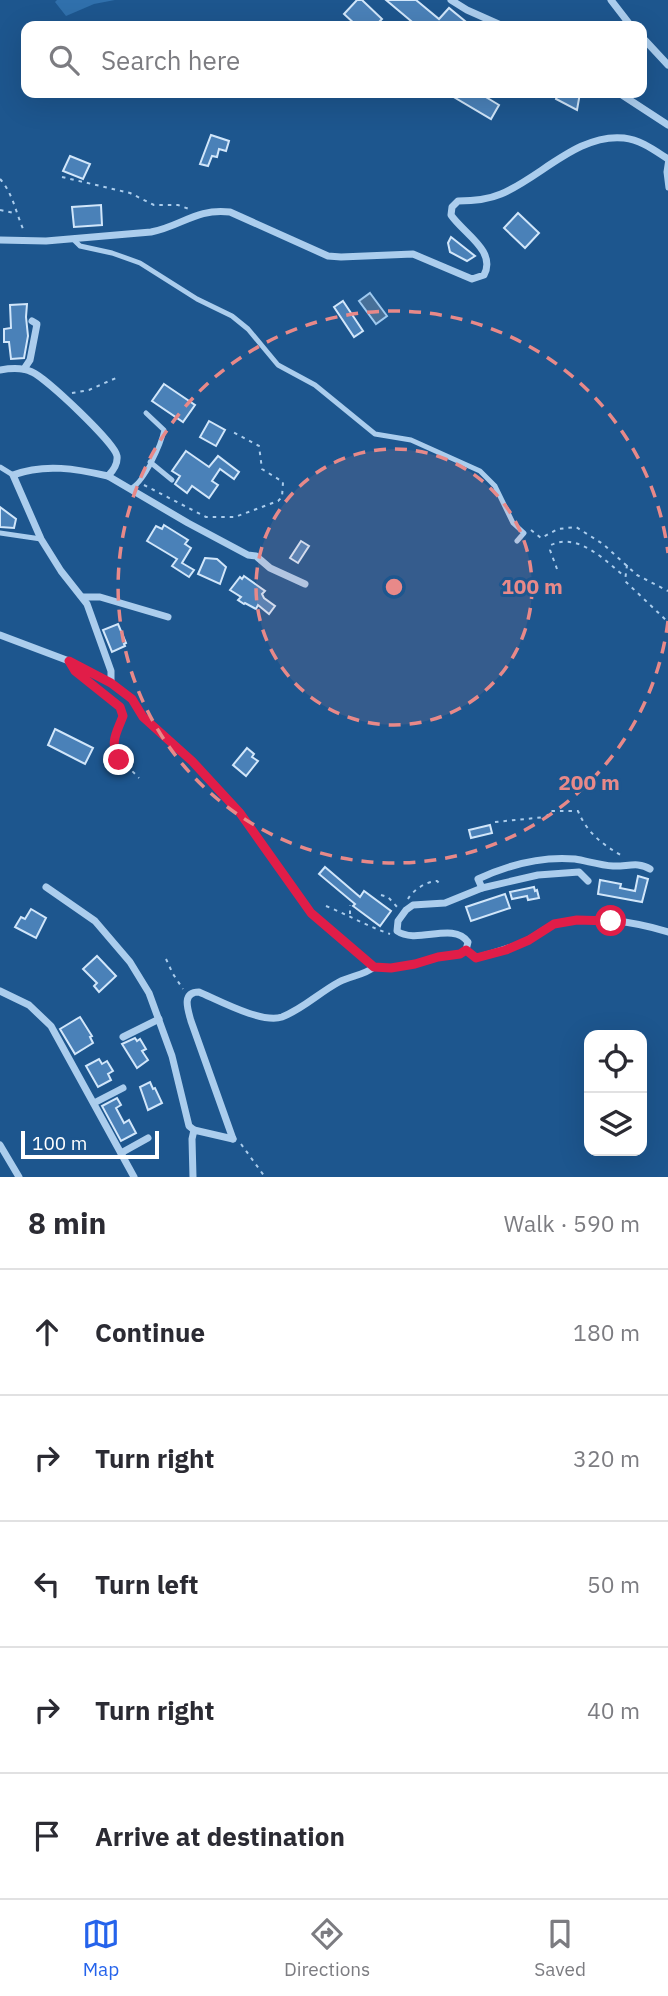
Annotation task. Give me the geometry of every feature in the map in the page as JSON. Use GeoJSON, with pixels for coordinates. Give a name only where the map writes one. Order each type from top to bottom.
{"type":"FeatureCollection","features":[{"type":"Feature","properties":{"kind":"street"},"geometry":{"type":"LineString","coordinates":[[450,0],[493,21]]}},
{"type":"Feature","properties":{"kind":"street"},"geometry":{"type":"LineString","coordinates":[[611,0],[627,21]]}},
{"type":"Feature","properties":{"kind":"street"},"geometry":{"type":"LineString","coordinates":[[647,42],[668,65]]}},
{"type":"Feature","properties":{"kind":"street"},"geometry":{"type":"LineString","coordinates":[[627,98],[668,125]]}},
{"type":"Feature","properties":{"kind":"street"},"geometry":{"type":"LineString","coordinates":[[0,240],[29,241],[164,229],[200,213],[215,210],[230,212],[328,256],[413,254],[472,279],[484,275],[488,264],[484,251],[452,215],[452,207],[458,201],[475,201],[503,193],[583,146],[615,138],[643,143],[668,159]]}},
{"type":"Feature","properties":{"kind":"street"},"geometry":{"type":"LineString","coordinates":[[24,369],[30,360],[37,324],[32,321]]}},
{"type":"Feature","properties":{"kind":"street"},"geometry":{"type":"LineString","coordinates":[[0,370],[24,369],[35,373],[61,395],[113,448],[117,456],[115,466],[108,476]]}},
{"type":"Feature","properties":{"kind":"street"},"geometry":{"type":"LineString","coordinates":[[111,683],[111,671],[83,597],[61,571],[41,540],[13,475],[37,469],[80,469],[136,486],[188,523],[248,555],[256,556],[270,568],[305,584]]}},
{"type":"Feature","properties":{"kind":"street"},"geometry":{"type":"LineString","coordinates":[[83,597],[100,597],[168,617]]}},
{"type":"Feature","properties":{"kind":"street"},"geometry":{"type":"LineString","coordinates":[[0,635],[69,661],[111,683],[132,699],[143,717],[192,761],[225,796],[263,843],[311,913],[374,967],[391,968],[415,964],[460,954],[466,950],[468,943],[464,938],[449,933],[404,935],[397,931],[398,921],[405,910],[413,905],[445,903],[482,888],[538,875],[579,872],[588,881]]}},
{"type":"Feature","properties":{"kind":"street"},"geometry":{"type":"LineString","coordinates":[[482,888],[478,879],[498,870],[539,860],[579,860],[616,867],[638,864],[650,869]]}},
{"type":"Feature","properties":{"kind":"street"},"geometry":{"type":"LineString","coordinates":[[46,887],[95,921],[130,962],[149,993],[172,1056],[189,1126],[194,1130],[233,1139]]}},
{"type":"Feature","properties":{"kind":"street"},"geometry":{"type":"LineString","coordinates":[[466,950],[476,958],[506,950],[529,940],[554,924],[577,920],[639,924],[668,932]]}},
{"type":"Feature","properties":{"kind":"street"},"geometry":{"type":"LineString","coordinates":[[233,1139],[191,1021],[188,995],[199,992],[275,1019],[292,1012],[340,981],[369,972],[374,967]]}},
{"type":"Feature","properties":{"kind":"street"},"geometry":{"type":"LineString","coordinates":[[0,990],[29,1005],[51,1026],[121,1153],[131,1166],[134,1177]]}},
{"type":"Feature","properties":{"kind":"street"},"geometry":{"type":"LineString","coordinates":[[123,1037],[159,1019]]}},
{"type":"Feature","properties":{"kind":"street"},"geometry":{"type":"LineString","coordinates":[[94,1103],[123,1088]]}},
{"type":"Feature","properties":{"kind":"street"},"geometry":{"type":"LineString","coordinates":[[193,1177],[194,1130]]}},
{"type":"Feature","properties":{"kind":"street"},"geometry":{"type":"LineString","coordinates":[[121,1153],[148,1138]]}},
{"type":"Feature","properties":{"kind":"street"},"geometry":{"type":"LineString","coordinates":[[0,1145],[19,1177]]}},
{"type":"Feature","properties":{"kind":"lane"},"geometry":{"type":"LineString","coordinates":[[668,159],[668,188]]}},
{"type":"Feature","properties":{"kind":"lane"},"geometry":{"type":"LineString","coordinates":[[72,237],[80,246],[112,253],[139,263],[197,299],[232,316],[248,329],[278,365],[315,385],[375,434],[411,440],[481,471],[495,486],[508,516],[524,533],[517,541]]}},
{"type":"Feature","properties":{"kind":"lane"},"geometry":{"type":"LineString","coordinates":[[136,486],[162,441],[164,430],[146,413]]}},
{"type":"Feature","properties":{"kind":"lane"},"geometry":{"type":"LineString","coordinates":[[150,462],[172,480]]}},
{"type":"Feature","properties":{"kind":"lane"},"geometry":{"type":"LineString","coordinates":[[0,467],[13,475]]}},
{"type":"Feature","properties":{"kind":"lane"},"geometry":{"type":"LineString","coordinates":[[0,533],[41,540]]}},
{"type":"Feature","properties":{"kind":"path"},"geometry":{"type":"LineString","coordinates":[[62,177],[130,193],[154,205],[178,205],[200,213]]}},
{"type":"Feature","properties":{"kind":"path"},"geometry":{"type":"LineString","coordinates":[[0,179],[10,192],[15,213],[29,241]]}},
{"type":"Feature","properties":{"kind":"path"},"geometry":{"type":"LineString","coordinates":[[0,210],[15,213]]}},
{"type":"Feature","properties":{"kind":"path"},"geometry":{"type":"LineString","coordinates":[[61,395],[89,390],[116,378]]}},
{"type":"Feature","properties":{"kind":"path"},"geometry":{"type":"LineString","coordinates":[[136,486],[206,517],[242,515],[278,501],[282,497],[283,482],[262,470],[259,446],[233,432]]}},
{"type":"Feature","properties":{"kind":"path"},"geometry":{"type":"LineString","coordinates":[[530,528],[541,538],[558,529],[576,527],[603,544],[638,575],[668,591]]}},
{"type":"Feature","properties":{"kind":"path"},"geometry":{"type":"LineString","coordinates":[[557,569],[550,550],[551,545],[566,542],[604,558],[624,576]]}},
{"type":"Feature","properties":{"kind":"path"},"geometry":{"type":"LineString","coordinates":[[627,565],[625,581],[668,622]]}},
{"type":"Feature","properties":{"kind":"path"},"geometry":{"type":"LineString","coordinates":[[87,680],[120,707],[123,716],[115,730],[114,751],[119,760],[139,778]]}},
{"type":"Feature","properties":{"kind":"path"},"geometry":{"type":"LineString","coordinates":[[495,822],[546,817],[551,811],[578,811],[584,826],[593,836],[638,864]]}},
{"type":"Feature","properties":{"kind":"path"},"geometry":{"type":"LineString","coordinates":[[381,895],[388,897],[397,908],[405,910],[408,897],[413,891],[432,881],[441,885]]}},
{"type":"Feature","properties":{"kind":"path"},"geometry":{"type":"LineString","coordinates":[[350,905],[350,915]]}},
{"type":"Feature","properties":{"kind":"path"},"geometry":{"type":"LineString","coordinates":[[326,906],[350,915],[369,928],[390,934],[397,931]]}},
{"type":"Feature","properties":{"kind":"path"},"geometry":{"type":"LineString","coordinates":[[166,959],[188,995]]}},
{"type":"Feature","properties":{"kind":"path"},"geometry":{"type":"LineString","coordinates":[[233,1139],[242,1144],[265,1177]]}},
{"type":"Feature","properties":{"kind":"shaded area"},"geometry":{"type":"Polygon","coordinates":[[[115,0],[94,4],[66,16],[55,2],[115,0]]]}},
{"type":"Feature","properties":{"kind":"shaded area"},"geometry":{"type":"Polygon","coordinates":[[[370,293],[387,316],[376,324],[359,301],[370,293]]]}},
{"type":"Feature","properties":{"kind":"building"},"geometry":{"type":"Polygon","coordinates":[[[357,0],[362,0],[382,19],[352,21],[344,14],[357,0]]]}},
{"type":"Feature","properties":{"kind":"building"},"geometry":{"type":"Polygon","coordinates":[[[386,0],[416,0],[439,19],[449,8],[465,21],[411,21],[386,0]]]}},
{"type":"Feature","properties":{"kind":"building"},"geometry":{"type":"Polygon","coordinates":[[[455,98],[487,98],[499,105],[491,119],[455,98]]]}},
{"type":"Feature","properties":{"kind":"building"},"geometry":{"type":"Polygon","coordinates":[[[579,98],[577,110],[556,99],[579,98]]]}},
{"type":"Feature","properties":{"kind":"building"},"geometry":{"type":"Polygon","coordinates":[[[211,135],[229,141],[226,151],[219,149],[217,157],[212,156],[208,166],[200,164],[211,135]]]}},
{"type":"Feature","properties":{"kind":"building"},"geometry":{"type":"Polygon","coordinates":[[[70,156],[90,164],[83,179],[63,171],[70,156]]]}},
{"type":"Feature","properties":{"kind":"building"},"geometry":{"type":"Polygon","coordinates":[[[101,205],[102,225],[74,227],[72,207],[101,205]]]}},
{"type":"Feature","properties":{"kind":"building"},"geometry":{"type":"Polygon","coordinates":[[[518,213],[539,233],[525,248],[504,228],[518,213]]]}},
{"type":"Feature","properties":{"kind":"building"},"geometry":{"type":"Polygon","coordinates":[[[451,237],[475,256],[467,261],[450,252],[448,243],[451,237]]]}},
{"type":"Feature","properties":{"kind":"building"},"geometry":{"type":"Polygon","coordinates":[[[343,301],[363,331],[354,337],[334,307],[343,301]]]}},
{"type":"Feature","properties":{"kind":"building"},"geometry":{"type":"Polygon","coordinates":[[[27,304],[28,336],[24,358],[11,359],[9,342],[4,342],[4,329],[11,328],[10,305],[27,304]]]}},
{"type":"Feature","properties":{"kind":"building"},"geometry":{"type":"Polygon","coordinates":[[[164,384],[195,405],[183,422],[152,401],[164,384]]]}},
{"type":"Feature","properties":{"kind":"building"},"geometry":{"type":"Polygon","coordinates":[[[209,421],[225,430],[216,446],[200,437],[209,421]]]}},
{"type":"Feature","properties":{"kind":"building"},"geometry":{"type":"Polygon","coordinates":[[[186,451],[209,467],[218,456],[239,472],[234,479],[220,469],[212,481],[218,485],[209,498],[192,486],[187,493],[175,484],[180,476],[172,471],[186,451]]]}},
{"type":"Feature","properties":{"kind":"building"},"geometry":{"type":"Polygon","coordinates":[[[0,507],[16,519],[14,528],[0,527],[0,507]]]}},
{"type":"Feature","properties":{"kind":"building"},"geometry":{"type":"Polygon","coordinates":[[[164,525],[188,540],[185,544],[191,548],[182,563],[194,570],[189,577],[172,566],[177,559],[147,541],[156,526],[162,529],[164,525]]]}},
{"type":"Feature","properties":{"kind":"building"},"geometry":{"type":"Polygon","coordinates":[[[301,541],[309,546],[298,563],[290,558],[301,541]]]}},
{"type":"Feature","properties":{"kind":"building"},"geometry":{"type":"Polygon","coordinates":[[[205,558],[217,559],[226,567],[220,584],[198,574],[205,558]]]}},
{"type":"Feature","properties":{"kind":"building"},"geometry":{"type":"Polygon","coordinates":[[[244,576],[265,591],[262,594],[264,598],[275,606],[269,614],[258,605],[256,609],[244,604],[238,600],[241,597],[230,590],[240,577],[242,579],[244,576]]]}},
{"type":"Feature","properties":{"kind":"building"},"geometry":{"type":"Polygon","coordinates":[[[118,624],[126,643],[112,652],[103,630],[118,624]]]}},
{"type":"Feature","properties":{"kind":"building"},"geometry":{"type":"Polygon","coordinates":[[[55,729],[93,748],[85,764],[48,745],[55,729]]]}},
{"type":"Feature","properties":{"kind":"building"},"geometry":{"type":"Polygon","coordinates":[[[247,748],[258,761],[246,776],[233,765],[247,748]]]}},
{"type":"Feature","properties":{"kind":"building"},"geometry":{"type":"Polygon","coordinates":[[[490,825],[492,833],[471,838],[469,830],[490,825]]]}},
{"type":"Feature","properties":{"kind":"building"},"geometry":{"type":"Polygon","coordinates":[[[325,867],[360,897],[364,891],[391,911],[380,926],[353,906],[355,904],[319,874],[325,867]]]}},
{"type":"Feature","properties":{"kind":"building"},"geometry":{"type":"Polygon","coordinates":[[[638,876],[648,879],[642,902],[598,894],[600,880],[621,884],[620,888],[635,891],[638,876]]]}},
{"type":"Feature","properties":{"kind":"building"},"geometry":{"type":"Polygon","coordinates":[[[534,887],[539,898],[528,900],[527,896],[512,899],[510,892],[534,887]]]}},
{"type":"Feature","properties":{"kind":"building"},"geometry":{"type":"Polygon","coordinates":[[[505,894],[510,908],[471,921],[466,907],[505,894]]]}},
{"type":"Feature","properties":{"kind":"building"},"geometry":{"type":"Polygon","coordinates":[[[31,909],[46,918],[36,938],[15,927],[21,917],[25,919],[31,909]]]}},
{"type":"Feature","properties":{"kind":"building"},"geometry":{"type":"Polygon","coordinates":[[[97,956],[116,976],[99,992],[94,986],[97,983],[83,969],[97,956]]]}},
{"type":"Feature","properties":{"kind":"building"},"geometry":{"type":"Polygon","coordinates":[[[80,1017],[92,1036],[90,1037],[93,1043],[75,1054],[60,1029],[80,1017]]]}},
{"type":"Feature","properties":{"kind":"building"},"geometry":{"type":"Polygon","coordinates":[[[135,1038],[137,1041],[140,1039],[146,1049],[142,1051],[148,1060],[137,1068],[122,1044],[135,1038]]]}},
{"type":"Feature","properties":{"kind":"building"},"geometry":{"type":"Polygon","coordinates":[[[99,1059],[102,1064],[107,1061],[113,1071],[108,1074],[111,1080],[98,1087],[86,1066],[99,1059]]]}},
{"type":"Feature","properties":{"kind":"building"},"geometry":{"type":"Polygon","coordinates":[[[150,1082],[162,1103],[148,1110],[140,1087],[150,1082]]]}},
{"type":"Feature","properties":{"kind":"building"},"geometry":{"type":"Polygon","coordinates":[[[117,1098],[121,1105],[116,1108],[124,1123],[129,1120],[136,1133],[121,1141],[102,1106],[117,1098]]]}},
{"type":"Feature","properties":{"kind":"route"},"geometry":{"type":"LineString","coordinates":[[119,760],[114,751],[114,737],[123,716],[120,707],[75,671],[69,661],[111,683],[132,699],[143,717],[192,761],[240,813],[311,913],[374,967],[391,968],[415,964],[460,954],[466,950],[476,958],[529,940],[554,924],[577,920],[611,921]]}}]}
